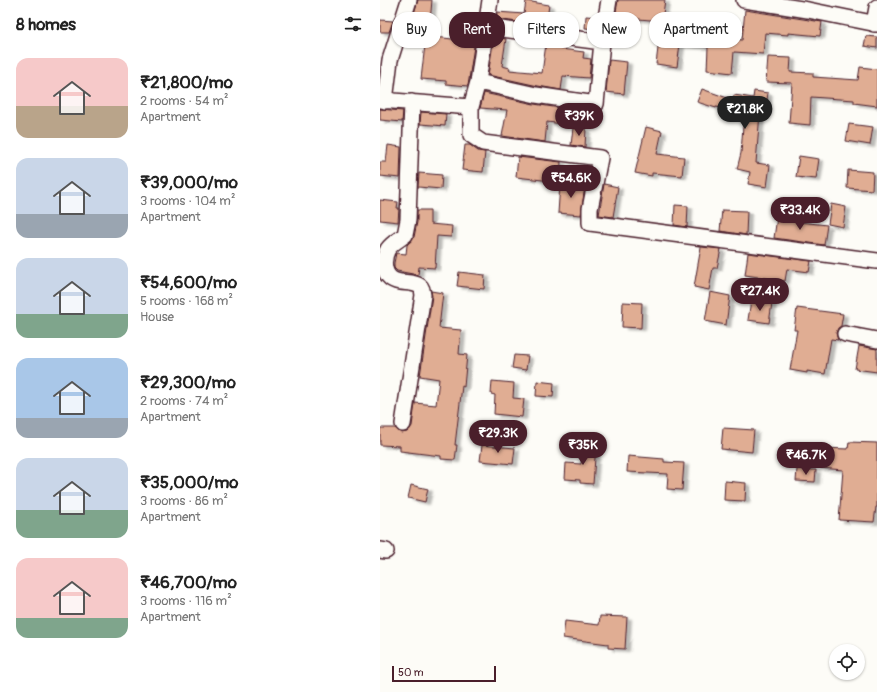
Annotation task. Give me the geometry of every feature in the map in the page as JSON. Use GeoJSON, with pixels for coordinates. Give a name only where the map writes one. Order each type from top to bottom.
{"type":"FeatureCollection","features":[{"type":"Feature","properties":{"kind":"street"},"geometry":{"type":"LineString","coordinates":[[409,0],[390,60],[383,101],[471,107]]}},
{"type":"Feature","properties":{"kind":"street"},"geometry":{"type":"LineString","coordinates":[[488,12],[490,0]]}},
{"type":"Feature","properties":{"kind":"street"},"geometry":{"type":"LineString","coordinates":[[607,12],[609,0]]}},
{"type":"Feature","properties":{"kind":"street"},"geometry":{"type":"LineString","coordinates":[[744,0],[808,10],[876,24],[877,7]]}},
{"type":"Feature","properties":{"kind":"street"},"geometry":{"type":"LineString","coordinates":[[505,29],[587,40]]}},
{"type":"Feature","properties":{"kind":"street"},"geometry":{"type":"LineString","coordinates":[[483,48],[478,82],[471,107],[471,135],[483,143],[600,158],[590,209],[590,223],[877,261]]}},
{"type":"Feature","properties":{"kind":"street"},"geometry":{"type":"LineString","coordinates":[[478,82],[536,95],[596,104],[601,48]]}},
{"type":"Feature","properties":{"kind":"street"},"geometry":{"type":"LineString","coordinates":[[403,424],[422,288],[419,285],[395,281],[388,276],[385,269],[385,257],[389,248],[405,235],[408,220],[412,102]]}},
{"type":"Feature","properties":{"kind":"street"},"geometry":{"type":"LineString","coordinates":[[845,334],[877,340]]}},
{"type":"Feature","properties":{"kind":"building"},"geometry":{"type":"Polygon","coordinates":[[[418,0],[432,0],[431,12],[414,12],[418,0]]]}},
{"type":"Feature","properties":{"kind":"building"},"geometry":{"type":"Polygon","coordinates":[[[618,0],[665,0],[663,12],[649,12],[649,20],[641,19],[641,12],[616,12],[618,0]]]}},
{"type":"Feature","properties":{"kind":"building"},"geometry":{"type":"Polygon","coordinates":[[[526,1],[549,5],[548,12],[524,12],[526,1]]]}},
{"type":"Feature","properties":{"kind":"building"},"geometry":{"type":"Polygon","coordinates":[[[745,10],[822,22],[820,36],[788,33],[788,35],[765,33],[763,54],[734,52],[732,73],[707,70],[708,48],[742,48],[745,10]]]}},
{"type":"Feature","properties":{"kind":"building"},"geometry":{"type":"Polygon","coordinates":[[[505,13],[513,13],[513,21],[505,20],[505,13]]]}},
{"type":"Feature","properties":{"kind":"building"},"geometry":{"type":"Polygon","coordinates":[[[586,16],[587,16],[587,28],[585,28],[586,16]]]}},
{"type":"Feature","properties":{"kind":"building"},"geometry":{"type":"Polygon","coordinates":[[[380,20],[392,21],[389,32],[380,32],[380,20]]]}},
{"type":"Feature","properties":{"kind":"building"},"geometry":{"type":"Polygon","coordinates":[[[866,36],[877,37],[877,48],[864,46],[866,36]]]}},
{"type":"Feature","properties":{"kind":"building"},"geometry":{"type":"Polygon","coordinates":[[[441,38],[449,39],[449,48],[474,48],[468,86],[446,84],[446,81],[421,79],[425,48],[441,48],[441,38]]]}},
{"type":"Feature","properties":{"kind":"building"},"geometry":{"type":"Polygon","coordinates":[[[492,48],[505,48],[502,66],[510,68],[509,70],[542,73],[545,48],[561,48],[584,52],[583,58],[591,59],[589,78],[563,76],[561,90],[488,75],[492,48]]]}},
{"type":"Feature","properties":{"kind":"building"},"geometry":{"type":"Polygon","coordinates":[[[658,48],[679,48],[677,67],[656,64],[658,48]]]}},
{"type":"Feature","properties":{"kind":"building"},"geometry":{"type":"Polygon","coordinates":[[[768,57],[791,58],[790,72],[813,73],[813,77],[858,80],[860,67],[877,69],[877,106],[854,103],[854,100],[811,97],[810,125],[789,123],[792,83],[766,82],[768,57]]]}},
{"type":"Feature","properties":{"kind":"building"},"geometry":{"type":"Polygon","coordinates":[[[609,60],[627,62],[624,94],[606,92],[609,60]]]}},
{"type":"Feature","properties":{"kind":"building"},"geometry":{"type":"Polygon","coordinates":[[[702,89],[733,100],[734,95],[753,98],[754,91],[768,93],[765,113],[760,113],[756,163],[770,165],[767,187],[748,184],[750,172],[737,169],[741,153],[744,112],[716,108],[697,102],[702,89]]]}},
{"type":"Feature","properties":{"kind":"building"},"geometry":{"type":"Polygon","coordinates":[[[484,93],[534,104],[573,110],[571,125],[547,122],[545,142],[502,136],[507,110],[480,108],[484,93]]]}},
{"type":"Feature","properties":{"kind":"building"},"geometry":{"type":"Polygon","coordinates":[[[380,109],[403,111],[402,122],[380,120],[380,109]]]}},
{"type":"Feature","properties":{"kind":"building"},"geometry":{"type":"Polygon","coordinates":[[[421,112],[446,114],[445,126],[420,124],[421,112]]]}},
{"type":"Feature","properties":{"kind":"building"},"geometry":{"type":"Polygon","coordinates":[[[849,124],[873,127],[870,145],[846,141],[849,124]]]}},
{"type":"Feature","properties":{"kind":"building"},"geometry":{"type":"Polygon","coordinates":[[[646,127],[662,131],[657,154],[684,157],[682,176],[652,173],[652,176],[635,173],[646,127]]]}},
{"type":"Feature","properties":{"kind":"building"},"geometry":{"type":"Polygon","coordinates":[[[573,128],[586,129],[585,147],[571,145],[573,128]]]}},
{"type":"Feature","properties":{"kind":"building"},"geometry":{"type":"Polygon","coordinates":[[[388,145],[401,147],[400,178],[380,176],[380,162],[386,162],[388,145]]]}},
{"type":"Feature","properties":{"kind":"building"},"geometry":{"type":"Polygon","coordinates":[[[465,145],[470,145],[478,151],[485,152],[483,172],[462,170],[465,145]]]}},
{"type":"Feature","properties":{"kind":"building"},"geometry":{"type":"Polygon","coordinates":[[[799,156],[819,159],[816,179],[796,177],[799,156]]]}},
{"type":"Feature","properties":{"kind":"building"},"geometry":{"type":"Polygon","coordinates":[[[518,157],[561,162],[560,182],[516,177],[518,157]]]}},
{"type":"Feature","properties":{"kind":"building"},"geometry":{"type":"Polygon","coordinates":[[[848,170],[873,172],[872,190],[847,188],[848,170]]]}},
{"type":"Feature","properties":{"kind":"building"},"geometry":{"type":"Polygon","coordinates":[[[419,173],[442,175],[441,189],[418,187],[419,173]]]}},
{"type":"Feature","properties":{"kind":"building"},"geometry":{"type":"Polygon","coordinates":[[[560,184],[585,186],[581,215],[558,213],[560,184]]]}},
{"type":"Feature","properties":{"kind":"building"},"geometry":{"type":"Polygon","coordinates":[[[604,184],[618,187],[613,217],[599,215],[604,184]]]}},
{"type":"Feature","properties":{"kind":"building"},"geometry":{"type":"Polygon","coordinates":[[[380,200],[398,202],[398,222],[380,220],[380,200]]]}},
{"type":"Feature","properties":{"kind":"building"},"geometry":{"type":"Polygon","coordinates":[[[831,204],[846,207],[843,227],[828,224],[831,204]]]}},
{"type":"Feature","properties":{"kind":"building"},"geometry":{"type":"Polygon","coordinates":[[[675,205],[688,206],[687,227],[674,225],[675,205]]]}},
{"type":"Feature","properties":{"kind":"building"},"geometry":{"type":"Polygon","coordinates":[[[417,210],[430,210],[430,224],[452,226],[451,237],[437,236],[435,268],[419,267],[418,275],[397,271],[394,268],[396,253],[406,254],[407,245],[414,237],[417,222],[417,210]]]}},
{"type":"Feature","properties":{"kind":"building"},"geometry":{"type":"Polygon","coordinates":[[[722,210],[747,211],[746,235],[720,231],[722,210]]]}},
{"type":"Feature","properties":{"kind":"building"},"geometry":{"type":"Polygon","coordinates":[[[777,217],[791,219],[791,221],[827,225],[824,245],[774,238],[777,217]]]}},
{"type":"Feature","properties":{"kind":"building"},"geometry":{"type":"Polygon","coordinates":[[[701,247],[721,249],[717,268],[713,268],[709,290],[694,287],[701,247]]]}},
{"type":"Feature","properties":{"kind":"building"},"geometry":{"type":"Polygon","coordinates":[[[748,253],[811,261],[809,272],[787,269],[785,281],[745,275],[748,253]]]}},
{"type":"Feature","properties":{"kind":"building"},"geometry":{"type":"Polygon","coordinates":[[[459,272],[485,275],[484,289],[457,286],[459,272]]]}},
{"type":"Feature","properties":{"kind":"building"},"geometry":{"type":"Polygon","coordinates":[[[431,291],[443,293],[439,328],[461,330],[459,354],[467,355],[464,387],[462,386],[455,445],[457,445],[455,460],[441,459],[441,456],[400,451],[400,446],[380,445],[380,428],[395,428],[401,433],[407,432],[410,429],[412,426],[415,403],[436,405],[439,379],[420,376],[432,296],[431,291]]]}},
{"type":"Feature","properties":{"kind":"building"},"geometry":{"type":"Polygon","coordinates":[[[710,292],[730,296],[726,325],[705,321],[710,292]]]}},
{"type":"Feature","properties":{"kind":"building"},"geometry":{"type":"Polygon","coordinates":[[[751,300],[772,303],[769,323],[748,320],[751,300]]]}},
{"type":"Feature","properties":{"kind":"building"},"geometry":{"type":"Polygon","coordinates":[[[623,302],[642,303],[641,328],[622,327],[623,302]]]}},
{"type":"Feature","properties":{"kind":"building"},"geometry":{"type":"Polygon","coordinates":[[[797,308],[843,314],[841,326],[838,328],[836,333],[838,340],[831,339],[825,374],[790,370],[797,330],[794,330],[797,308]]]}},
{"type":"Feature","properties":{"kind":"building"},"geometry":{"type":"Polygon","coordinates":[[[859,346],[877,349],[877,372],[855,369],[859,346]]]}},
{"type":"Feature","properties":{"kind":"building"},"geometry":{"type":"Polygon","coordinates":[[[514,355],[528,356],[526,370],[512,368],[514,355]]]}},
{"type":"Feature","properties":{"kind":"building"},"geometry":{"type":"Polygon","coordinates":[[[492,381],[514,383],[513,398],[524,399],[522,417],[494,414],[495,395],[491,394],[492,381]]]}},
{"type":"Feature","properties":{"kind":"building"},"geometry":{"type":"Polygon","coordinates":[[[537,381],[554,383],[553,397],[536,396],[537,381]]]}},
{"type":"Feature","properties":{"kind":"building"},"geometry":{"type":"Polygon","coordinates":[[[723,428],[754,430],[752,452],[721,449],[723,428]]]}},
{"type":"Feature","properties":{"kind":"building"},"geometry":{"type":"Polygon","coordinates":[[[849,442],[877,443],[877,507],[874,522],[839,520],[843,470],[821,468],[822,448],[848,449],[849,442]]]}},
{"type":"Feature","properties":{"kind":"building"},"geometry":{"type":"Polygon","coordinates":[[[583,444],[596,445],[593,484],[580,483],[580,480],[565,479],[566,463],[581,464],[583,444]]]}},
{"type":"Feature","properties":{"kind":"building"},"geometry":{"type":"Polygon","coordinates":[[[482,445],[515,448],[513,464],[480,461],[482,445]]]}},
{"type":"Feature","properties":{"kind":"building"},"geometry":{"type":"Polygon","coordinates":[[[628,456],[664,459],[664,462],[684,463],[682,490],[667,489],[668,474],[627,472],[628,456]]]}},
{"type":"Feature","properties":{"kind":"building"},"geometry":{"type":"Polygon","coordinates":[[[797,469],[816,470],[815,482],[796,481],[797,469]]]}},
{"type":"Feature","properties":{"kind":"building"},"geometry":{"type":"Polygon","coordinates":[[[725,481],[746,483],[745,501],[724,500],[725,481]]]}},
{"type":"Feature","properties":{"kind":"building"},"geometry":{"type":"Polygon","coordinates":[[[411,485],[428,489],[425,502],[408,498],[411,485]]]}},
{"type":"Feature","properties":{"kind":"building"},"geometry":{"type":"Polygon","coordinates":[[[600,616],[627,617],[625,649],[608,648],[608,644],[563,638],[565,621],[599,625],[600,616]]]}}]}
